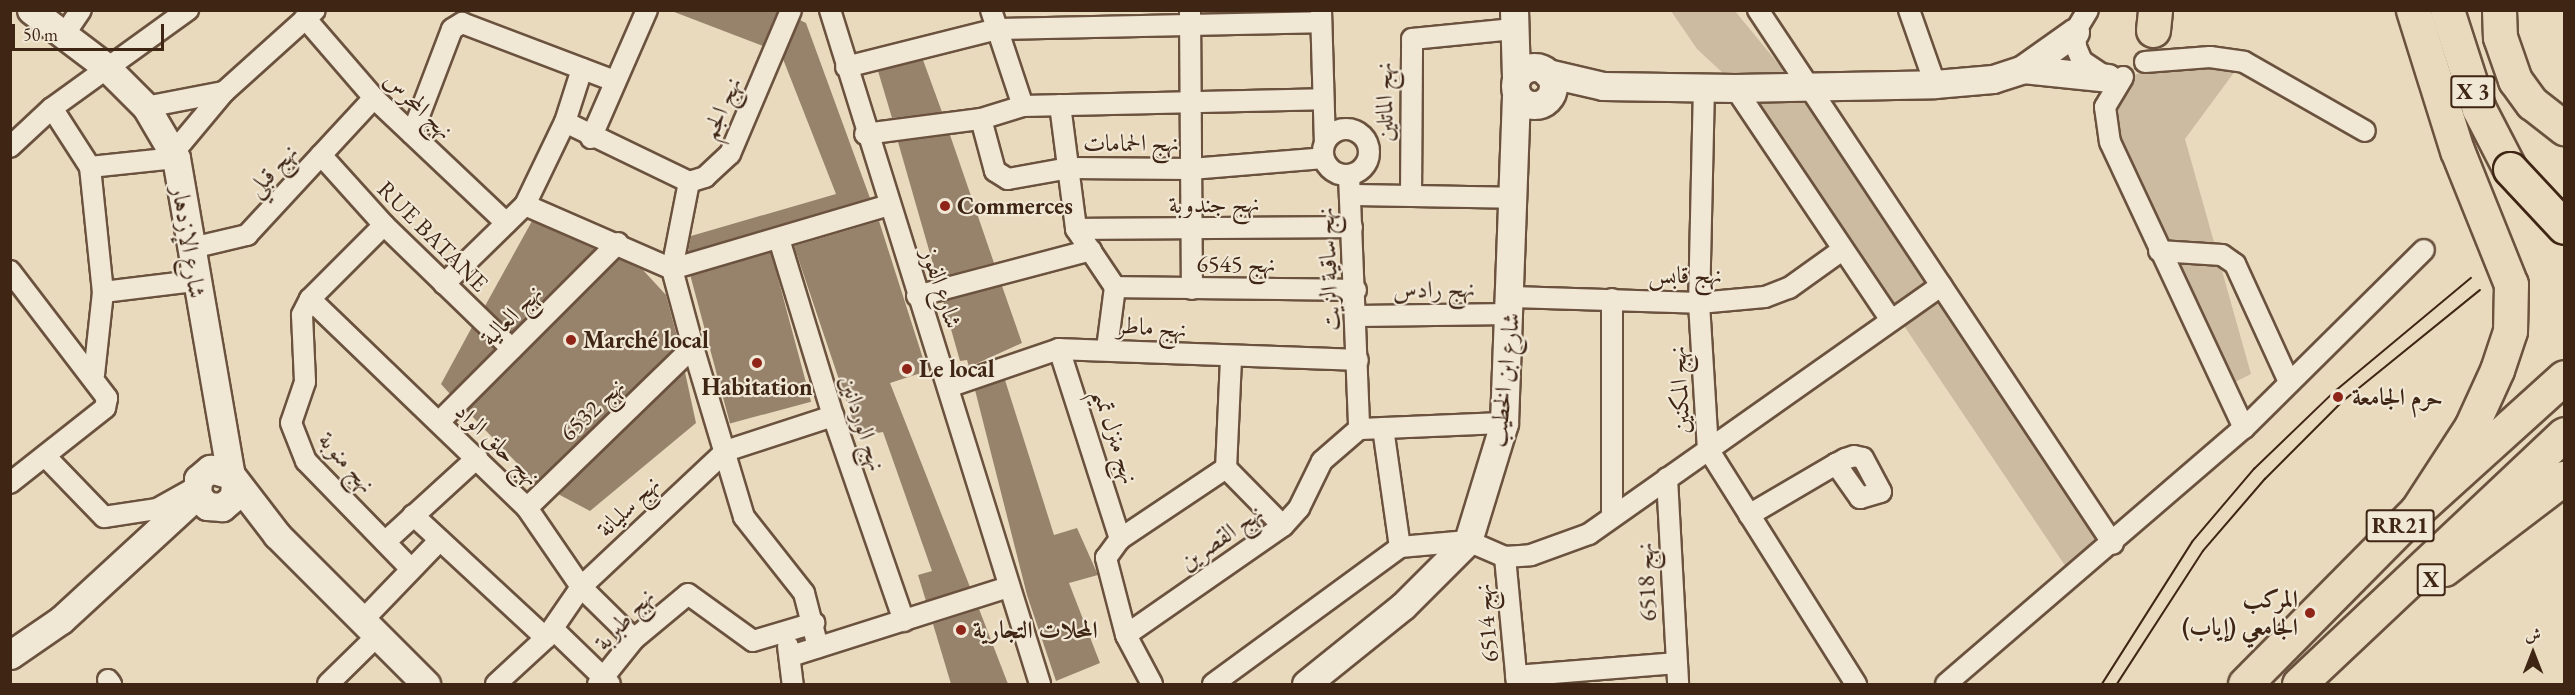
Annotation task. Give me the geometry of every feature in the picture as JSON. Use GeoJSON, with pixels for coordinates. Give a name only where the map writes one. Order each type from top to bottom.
{"type":"FeatureCollection","features":[{"type":"Feature","properties":{"kind":"highway"},"geometry":{"type":"LineString","coordinates":[[2414,10],[2457,150],[2511,284],[2510,331],[2497,370],[2471,427],[2416,510]]}},
{"type":"Feature","properties":{"kind":"highway","name":"X 3"},"geometry":{"type":"LineString","coordinates":[[2447,10],[2479,109],[2510,169],[2565,227]]}},
{"type":"Feature","properties":{"kind":"highway","name":"X 3"},"geometry":{"type":"LineString","coordinates":[[2499,10],[2500,37],[2515,80],[2532,103],[2565,128]]}},
{"type":"Feature","properties":{"kind":"highway","name":"RR21"},"geometry":{"type":"LineString","coordinates":[[2245,684],[2416,510],[2565,377]]}},
{"type":"Feature","properties":{"kind":"highway","name":"RR21"},"geometry":{"type":"LineString","coordinates":[[2299,684],[2565,434]]}},
{"type":"Feature","properties":{"kind":"highway","name":"X"},"geometry":{"type":"LineString","coordinates":[[2299,684],[2565,478]]}},
{"type":"Feature","properties":{"kind":"street","name":"شارع الإزدهار"},"geometry":{"type":"LineString","coordinates":[[31,10],[106,67],[146,107],[175,155],[192,248],[194,281],[212,385]]}},
{"type":"Feature","properties":{"kind":"street"},"geometry":{"type":"LineString","coordinates":[[64,35],[81,10]]}},
{"type":"Feature","properties":{"kind":"street"},"geometry":{"type":"LineString","coordinates":[[13,139],[106,67],[188,10]]}},
{"type":"Feature","properties":{"kind":"street"},"geometry":{"type":"LineString","coordinates":[[591,138],[612,80],[647,10]]}},
{"type":"Feature","properties":{"kind":"street","name":"نهج الجم"},"geometry":{"type":"LineString","coordinates":[[689,182],[705,177],[730,154],[791,10]]}},
{"type":"Feature","properties":{"kind":"street","name":"شارع الفوز"},"geometry":{"type":"LineString","coordinates":[[830,10],[865,134],[948,387],[1008,587],[1040,684]]}},
{"type":"Feature","properties":{"kind":"street"},"geometry":{"type":"LineString","coordinates":[[1758,10],[1813,87],[1941,286],[2113,544]]}},
{"type":"Feature","properties":{"kind":"street"},"geometry":{"type":"LineString","coordinates":[[1909,10],[1935,84]]}},
{"type":"Feature","properties":{"kind":"street"},"geometry":{"type":"LineString","coordinates":[[90,167],[175,155],[224,92],[310,14]]}},
{"type":"Feature","properties":{"kind":"street","name":"نهج المحرس"},"geometry":{"type":"LineString","coordinates":[[310,14],[374,98],[506,223]]}},
{"type":"Feature","properties":{"kind":"street"},"geometry":{"type":"LineString","coordinates":[[846,67],[994,20],[1321,16],[1324,150],[1330,169],[1349,175],[1368,161],[1366,138],[1344,128],[1324,150]]}},
{"type":"Feature","properties":{"kind":"street"},"geometry":{"type":"LineString","coordinates":[[2145,62],[2150,17]]}},
{"type":"Feature","properties":{"kind":"street"},"geometry":{"type":"LineString","coordinates":[[1190,18],[1192,289]]}},
{"type":"Feature","properties":{"kind":"street"},"geometry":{"type":"LineString","coordinates":[[994,20],[1023,106]]}},
{"type":"Feature","properties":{"kind":"street"},"geometry":{"type":"LineString","coordinates":[[2082,21],[2082,62],[2116,77]]}},
{"type":"Feature","properties":{"kind":"street"},"geometry":{"type":"LineString","coordinates":[[1603,86],[1544,102],[1526,104],[1516,86],[1526,68],[1544,70],[1603,86],[1813,87],[1935,84],[1993,79],[2023,69],[2082,21]]}},
{"type":"Feature","properties":{"kind":"street"},"geometry":{"type":"LineString","coordinates":[[412,134],[457,25],[469,24],[612,80]]}},
{"type":"Feature","properties":{"kind":"street"},"geometry":{"type":"LineString","coordinates":[[1514,28],[1553,86],[1516,141]]}},
{"type":"Feature","properties":{"kind":"street","name":"شارع ابن الخطيب"},"geometry":{"type":"LineString","coordinates":[[1306,684],[1403,606],[1468,541],[1504,423],[1516,198],[1514,28]]}},
{"type":"Feature","properties":{"kind":"street","name":"نهج الماتلين"},"geometry":{"type":"LineString","coordinates":[[1411,196],[1412,39],[1514,28]]}},
{"type":"Feature","properties":{"kind":"street"},"geometry":{"type":"LineString","coordinates":[[2023,69],[2116,77],[2145,62],[2210,57],[2244,62],[2365,130]]}},
{"type":"Feature","properties":{"kind":"street"},"geometry":{"type":"LineString","coordinates":[[444,284],[525,205],[566,122],[582,69]]}},
{"type":"Feature","properties":{"kind":"street"},"geometry":{"type":"LineString","coordinates":[[2116,77],[2108,98],[2106,127],[2159,251],[2244,428]]}},
{"type":"Feature","properties":{"kind":"street","name":"نهج المكنين"},"geometry":{"type":"LineString","coordinates":[[1704,86],[1699,303],[1707,449],[1856,684]]}},
{"type":"Feature","properties":{"kind":"street"},"geometry":{"type":"LineString","coordinates":[[1735,88],[1891,320]]}},
{"type":"Feature","properties":{"kind":"street"},"geometry":{"type":"LineString","coordinates":[[146,107],[224,92]]}},
{"type":"Feature","properties":{"kind":"street","name":"نهج قبلي"},"geometry":{"type":"LineString","coordinates":[[192,248],[247,236],[374,98]]}},
{"type":"Feature","properties":{"kind":"street"},"geometry":{"type":"LineString","coordinates":[[865,134],[981,119],[1023,106],[1322,99]]}},
{"type":"Feature","properties":{"kind":"street"},"geometry":{"type":"LineString","coordinates":[[1060,105],[1070,168],[1076,229],[1115,287],[1107,349]]}},
{"type":"Feature","properties":{"kind":"street"},"geometry":{"type":"LineString","coordinates":[[52,108],[90,167],[103,292],[94,375]]}},
{"type":"Feature","properties":{"kind":"street","name":"نهج الحمامات"},"geometry":{"type":"LineString","coordinates":[[981,119],[1000,176],[1070,168],[1191,169],[1324,150]]}},
{"type":"Feature","properties":{"kind":"street"},"geometry":{"type":"LineString","coordinates":[[566,122],[591,138],[689,182],[672,269],[693,347],[744,517],[804,593],[814,623],[818,647]]}},
{"type":"Feature","properties":{"kind":"street","name":"RUE BATANE"},"geometry":{"type":"LineString","coordinates":[[321,155],[384,225],[512,349]]}},
{"type":"Feature","properties":{"kind":"street","name":"نهج ساقية الزيت"},"geometry":{"type":"LineString","coordinates":[[1349,175],[1358,360]]}},
{"type":"Feature","properties":{"kind":"street"},"geometry":{"type":"LineString","coordinates":[[1350,195],[1516,198]]}},
{"type":"Feature","properties":{"kind":"street"},"geometry":{"type":"LineString","coordinates":[[525,205],[618,243],[672,269],[889,205]]}},
{"type":"Feature","properties":{"kind":"street","name":"نهج منوبة"},"geometry":{"type":"LineString","coordinates":[[384,225],[310,299],[299,333],[305,382],[291,423],[295,441],[306,461],[411,569]]}},
{"type":"Feature","properties":{"kind":"street","name":"نهج جندوبة"},"geometry":{"type":"LineString","coordinates":[[1076,229],[1192,230],[1352,227]]}},
{"type":"Feature","properties":{"kind":"street","name":"نهج الوردانين"},"geometry":{"type":"LineString","coordinates":[[779,239],[832,416],[904,621]]}},
{"type":"Feature","properties":{"kind":"street","name":"نهج العالية"},"geometry":{"type":"LineString","coordinates":[[439,422],[618,243]]}},
{"type":"Feature","properties":{"kind":"street"},"geometry":{"type":"LineString","coordinates":[[917,296],[1091,249]]}},
{"type":"Feature","properties":{"kind":"street","name":"نهج قابس"},"geometry":{"type":"LineString","coordinates":[[1512,306],[1612,299],[1699,303],[1773,296],[1842,249]]}},
{"type":"Feature","properties":{"kind":"street"},"geometry":{"type":"LineString","coordinates":[[1946,684],[2113,544],[2244,428],[2424,250]]}},
{"type":"Feature","properties":{"kind":"street"},"geometry":{"type":"LineString","coordinates":[[2159,251],[2222,255],[2235,264],[2289,382]]}},
{"type":"Feature","properties":{"kind":"street"},"geometry":{"type":"LineString","coordinates":[[10,271],[94,375],[107,398],[105,408],[10,483]]}},
{"type":"Feature","properties":{"kind":"street"},"geometry":{"type":"LineString","coordinates":[[103,292],[194,281]]}},
{"type":"Feature","properties":{"kind":"street"},"geometry":{"type":"LineString","coordinates":[[1213,684],[1400,547],[1468,541],[1505,556],[1574,542],[1941,286]]}},
{"type":"Feature","properties":{"kind":"street","name":"نهج 6545"},"geometry":{"type":"LineString","coordinates":[[1115,287],[1356,290]]}},
{"type":"Feature","properties":{"kind":"street","name":"نهج حلق الواد"},"geometry":{"type":"LineString","coordinates":[[310,299],[527,508],[580,587],[634,639]]}},
{"type":"Feature","properties":{"kind":"street"},"geometry":{"type":"LineString","coordinates":[[1612,299],[1612,517]]}},
{"type":"Feature","properties":{"kind":"street","name":"نهج رادس"},"geometry":{"type":"LineString","coordinates":[[1357,316],[1512,306]]}},
{"type":"Feature","properties":{"kind":"street","name":"نهج 6532"},"geometry":{"type":"LineString","coordinates":[[527,508],[693,347]]}},
{"type":"Feature","properties":{"kind":"street","name":"نهج ماطر"},"geometry":{"type":"LineString","coordinates":[[948,387],[1059,349],[1107,349],[1231,359],[1358,360]]}},
{"type":"Feature","properties":{"kind":"street","name":"نهج منزل تميم"},"geometry":{"type":"LineString","coordinates":[[1059,349],[1089,426],[1120,539]]}},
{"type":"Feature","properties":{"kind":"street"},"geometry":{"type":"LineString","coordinates":[[1231,359],[1226,468],[1283,526]]}},
{"type":"Feature","properties":{"kind":"street"},"geometry":{"type":"LineString","coordinates":[[1358,360],[1359,429],[1504,423]]}},
{"type":"Feature","properties":{"kind":"street"},"geometry":{"type":"LineString","coordinates":[[212,385],[233,478]]}},
{"type":"Feature","properties":{"kind":"street"},"geometry":{"type":"LineString","coordinates":[[207,494],[212,385]]}},
{"type":"Feature","properties":{"kind":"street","name":"نهج سليانة"},"geometry":{"type":"LineString","coordinates":[[496,684],[549,634],[580,587],[726,451],[832,416]]}},
{"type":"Feature","properties":{"kind":"street"},"geometry":{"type":"LineString","coordinates":[[1383,428],[1400,547]]}},
{"type":"Feature","properties":{"kind":"street","name":"نهج القصرين"},"geometry":{"type":"LineString","coordinates":[[1126,635],[1283,526],[1299,508],[1322,461],[1359,429]]}},
{"type":"Feature","properties":{"kind":"street"},"geometry":{"type":"LineString","coordinates":[[45,456],[104,517],[158,509],[207,494],[277,535]]}},
{"type":"Feature","properties":{"kind":"street"},"geometry":{"type":"LineString","coordinates":[[386,542],[477,458]]}},
{"type":"Feature","properties":{"kind":"street"},"geometry":{"type":"LineString","coordinates":[[1749,515],[1836,464]]}},
{"type":"Feature","properties":{"kind":"street"},"geometry":{"type":"LineString","coordinates":[[10,655],[61,620],[207,494],[217,468],[233,478],[277,535],[426,684]]}},
{"type":"Feature","properties":{"kind":"street"},"geometry":{"type":"LineString","coordinates":[[1152,684],[1126,635],[1106,566],[1110,548],[1226,468]]}},
{"type":"Feature","properties":{"kind":"street","name":"نهج 6518"},"geometry":{"type":"LineString","coordinates":[[1667,478],[1678,684]]}},
{"type":"Feature","properties":{"kind":"street"},"geometry":{"type":"LineString","coordinates":[[413,515],[604,683]]}},
{"type":"Feature","properties":{"kind":"street"},"geometry":{"type":"LineString","coordinates":[[328,684],[411,569],[440,540]]}},
{"type":"Feature","properties":{"kind":"street","name":"نهج 6514"},"geometry":{"type":"LineString","coordinates":[[1505,556],[1517,680]]}},
{"type":"Feature","properties":{"kind":"street"},"geometry":{"type":"LineString","coordinates":[[791,656],[1008,587]]}},
{"type":"Feature","properties":{"kind":"street","name":"نهج طبربة"},"geometry":{"type":"LineString","coordinates":[[604,683],[634,639],[688,594],[745,638],[762,642],[784,632],[814,623]]}},
{"type":"Feature","properties":{"kind":"street"},"geometry":{"type":"LineString","coordinates":[[784,632],[791,656],[793,684]]}},
{"type":"Feature","properties":{"kind":"street"},"geometry":{"type":"LineString","coordinates":[[1517,680],[1676,663]]}},
{"type":"Feature","properties":{"kind":"shaded area"},"geometry":{"type":"Polygon","coordinates":[[[1671,11],[1735,11],[1809,101],[2101,540],[2066,567],[1753,101],[1697,49],[1671,11]]]}},
{"type":"Feature","properties":{"kind":"shaded area"},"geometry":{"type":"Polygon","coordinates":[[[2159,65],[2238,67],[2185,139],[2251,374],[2227,386],[2106,141],[2112,95],[2132,76],[2159,65]]]}},
{"type":"Feature","properties":{"kind":"building"},"geometry":{"type":"Polygon","coordinates":[[[669,10],[773,10],[777,12],[763,46],[669,10]]]}},
{"type":"Feature","properties":{"kind":"building"},"geometry":{"type":"Polygon","coordinates":[[[800,20],[806,23],[870,198],[688,252],[691,236],[836,194],[783,59],[800,20]]]}},
{"type":"Feature","properties":{"kind":"building"},"geometry":{"type":"Polygon","coordinates":[[[923,60],[942,112],[892,118],[878,71],[923,60]]]}},
{"type":"Feature","properties":{"kind":"building"},"geometry":{"type":"Polygon","coordinates":[[[950,135],[994,263],[937,278],[898,142],[950,135]]]}},
{"type":"Feature","properties":{"kind":"building"},"geometry":{"type":"Polygon","coordinates":[[[532,221],[595,249],[512,332],[485,306],[532,221]]]}},
{"type":"Feature","properties":{"kind":"building"},"geometry":{"type":"Polygon","coordinates":[[[879,221],[927,371],[890,383],[970,587],[926,601],[918,575],[932,571],[883,432],[858,436],[794,246],[879,221]]]}},
{"type":"Feature","properties":{"kind":"building","name":"Habitation"},"geometry":{"type":"Polygon","coordinates":[[[771,252],[811,402],[730,423],[690,274],[771,252]]]}},
{"type":"Feature","properties":{"kind":"building"},"geometry":{"type":"Polygon","coordinates":[[[619,259],[643,270],[666,295],[679,344],[536,483],[467,411],[619,259]]]}},
{"type":"Feature","properties":{"kind":"building"},"geometry":{"type":"Polygon","coordinates":[[[1002,286],[1022,343],[969,367],[967,360],[960,361],[943,301],[1002,286]]]}},
{"type":"Feature","properties":{"kind":"building"},"geometry":{"type":"Polygon","coordinates":[[[472,327],[495,349],[450,394],[441,384],[472,327]]]}},
{"type":"Feature","properties":{"kind":"building"},"geometry":{"type":"Polygon","coordinates":[[[685,372],[696,423],[590,511],[558,494],[685,372]]]}},
{"type":"Feature","properties":{"kind":"building"},"geometry":{"type":"Polygon","coordinates":[[[1005,380],[1054,535],[1077,528],[1098,575],[1069,583],[1100,663],[1056,681],[1027,595],[975,390],[1005,380]]]}},
{"type":"Feature","properties":{"kind":"building","name":"المحلات التجارية"},"geometry":{"type":"Polygon","coordinates":[[[979,609],[1008,684],[951,684],[933,624],[979,609]]]}},
{"type":"Feature","properties":{"kind":"tram line"},"geometry":{"type":"LineString","coordinates":[[2102,684],[2192,542],[2254,469],[2334,392],[2471,278]]}},
{"type":"Feature","properties":{"kind":"tram line"},"geometry":{"type":"LineString","coordinates":[[2117,684],[2203,551],[2265,479],[2343,401],[2480,290]]}},
{"type":"Feature","properties":{"kind":"place","name":"Commerces"},"geometry":{"type":"Point","coordinates":[945,206]}},
{"type":"Feature","properties":{"kind":"place","name":"Marché local"},"geometry":{"type":"Point","coordinates":[571,340]}},
{"type":"Feature","properties":{"kind":"place","name":"Habitation"},"geometry":{"type":"Point","coordinates":[757,363]}},
{"type":"Feature","properties":{"kind":"place","name":"Le local"},"geometry":{"type":"Point","coordinates":[907,369]}},
{"type":"Feature","properties":{"kind":"place","name":"حرم الجامعة"},"geometry":{"type":"Point","coordinates":[2338,397]}},
{"type":"Feature","properties":{"kind":"place","name":"المركب الجامعي (إياب)"},"geometry":{"type":"Point","coordinates":[2310,613]}},
{"type":"Feature","properties":{"kind":"place","name":"المحلات التجارية"},"geometry":{"type":"Point","coordinates":[961,630]}}]}
